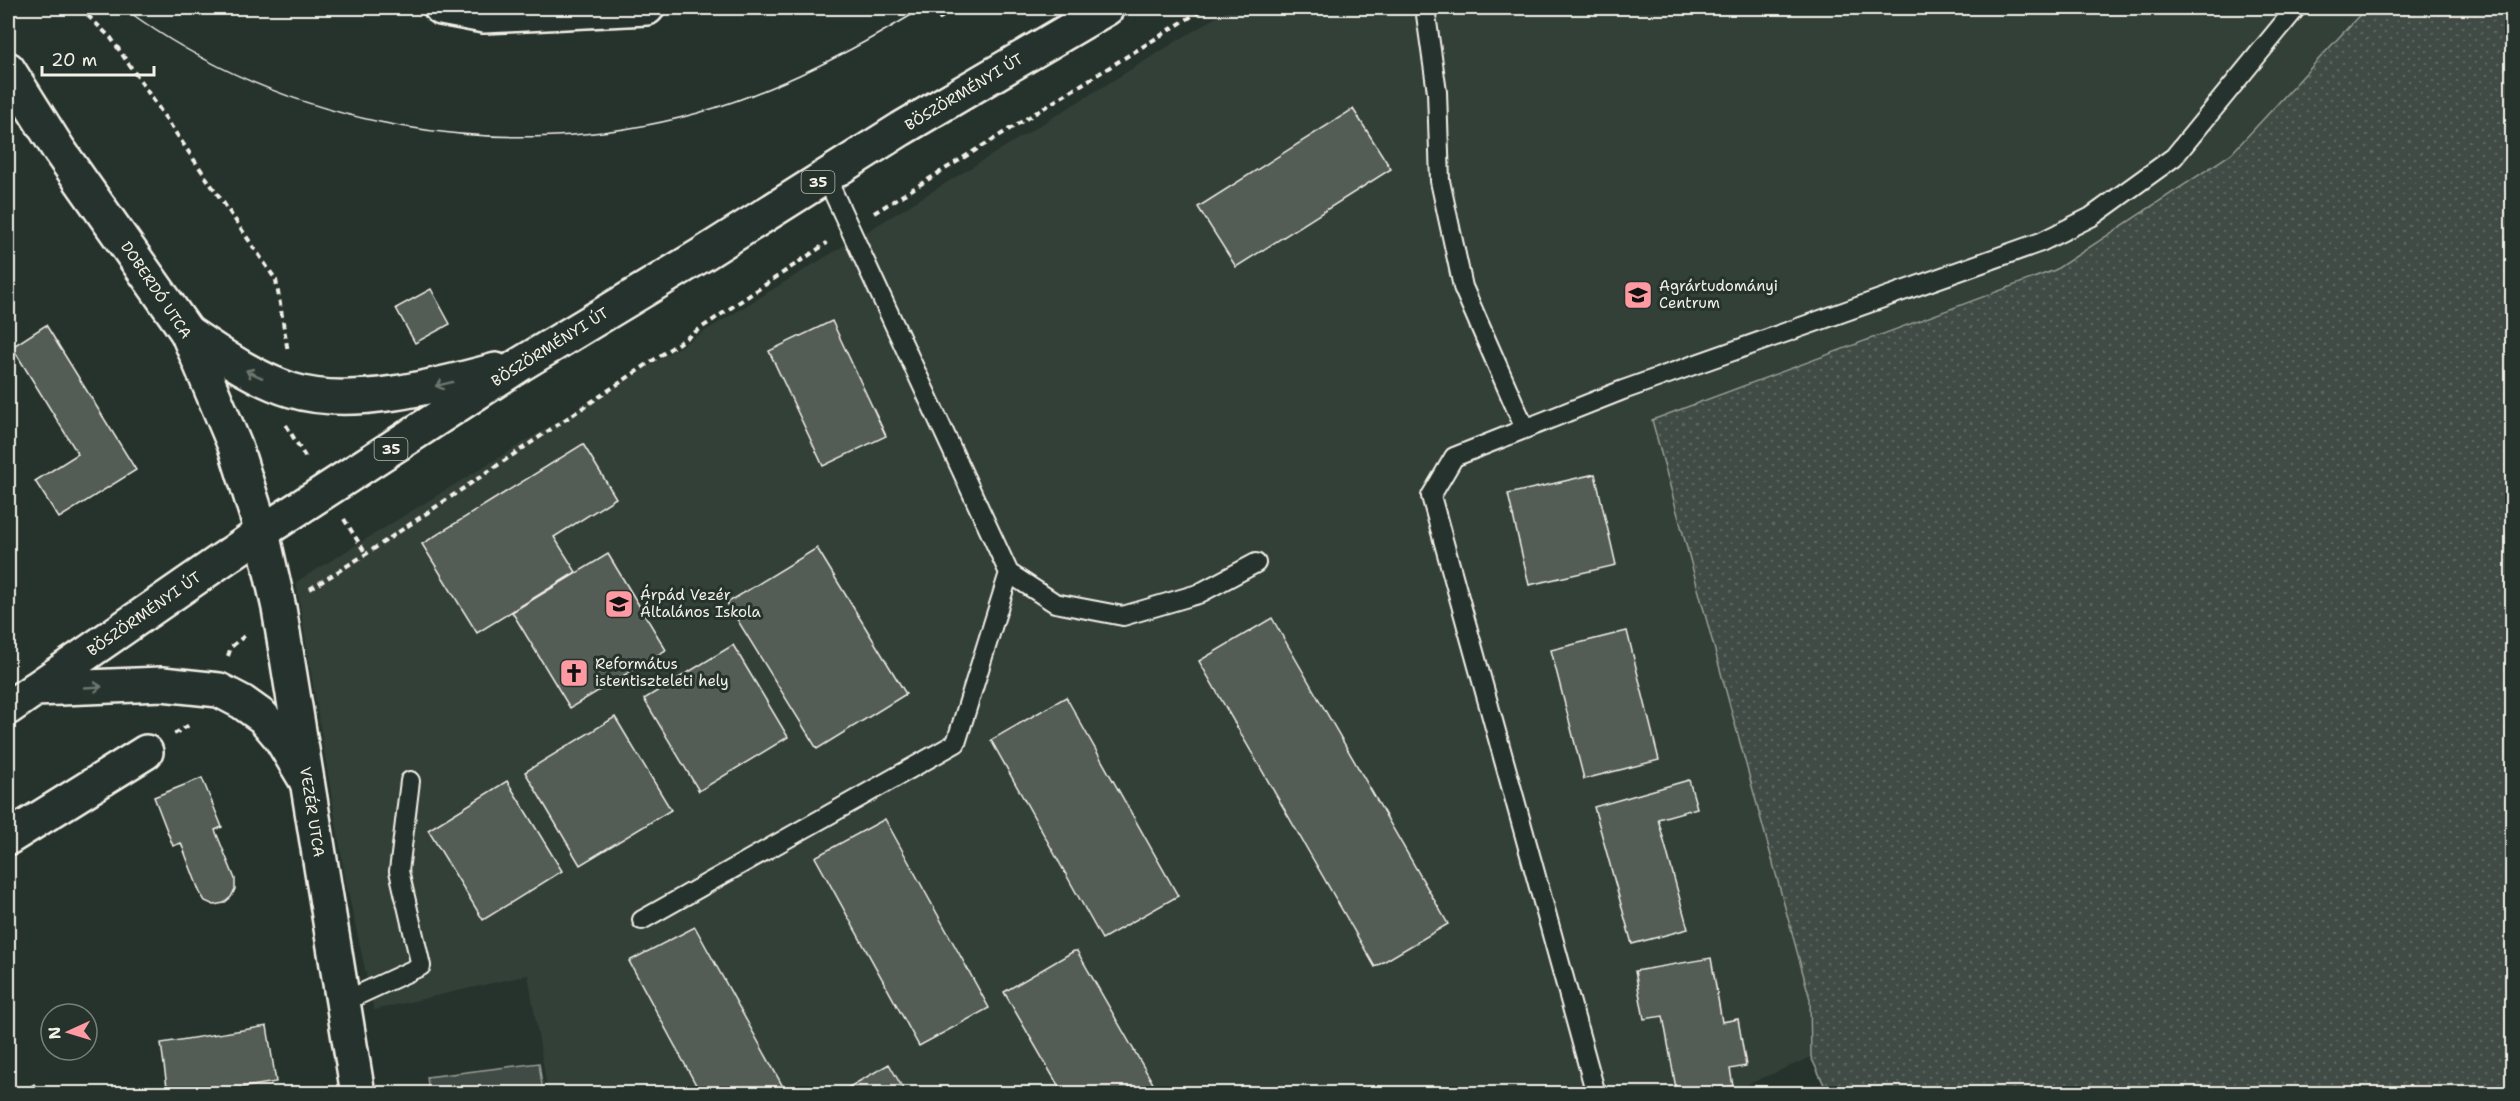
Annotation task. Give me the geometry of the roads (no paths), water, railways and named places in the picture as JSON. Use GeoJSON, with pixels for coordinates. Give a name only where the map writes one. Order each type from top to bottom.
{"type":"FeatureCollection","features":[{"type":"Feature","properties":{"kind":"main road"},"geometry":{"type":"LineString","coordinates":[[441,8],[484,16],[647,8]]}},
{"type":"Feature","properties":{"kind":"main road","name":"BÖSZÖRMÉNYI ÚT"},"geometry":{"type":"LineString","coordinates":[[8,708],[262,532],[521,364],[910,123],[1107,8]]}},
{"type":"Feature","properties":{"kind":"main road","name":"DOBERDÓ UTCA"},"geometry":{"type":"LineString","coordinates":[[8,69],[59,150],[187,332],[236,446],[262,532]]}},
{"type":"Feature","properties":{"kind":"main road"},"geometry":{"type":"LineString","coordinates":[[187,332],[240,367],[290,390],[325,398],[422,390],[521,364]]}},
{"type":"Feature","properties":{"kind":"main road","name":"VEZÉR UTCA"},"geometry":{"type":"LineString","coordinates":[[262,532],[279,608],[358,1094]]}},
{"type":"Feature","properties":{"kind":"main road"},"geometry":{"type":"LineString","coordinates":[[35,689],[162,684],[219,690],[242,702],[263,717],[280,737],[307,782]]}},
{"type":"Feature","properties":{"kind":"main road"},"geometry":{"type":"LineString","coordinates":[[8,838],[146,752]]}},
{"type":"Feature","properties":{"kind":"lane"},"geometry":{"type":"LineString","coordinates":[[1425,8],[1437,92],[1440,181],[1464,287],[1525,429]]}},
{"type":"Feature","properties":{"kind":"lane"},"geometry":{"type":"LineString","coordinates":[[1596,1094],[1431,496],[1454,457],[1623,390],[2041,242],[2091,217],[2174,157],[2296,8]]}},
{"type":"Feature","properties":{"kind":"lane"},"geometry":{"type":"LineString","coordinates":[[826,177],[1009,573],[1055,603],[1123,616],[1198,594],[1256,563]]}},
{"type":"Feature","properties":{"kind":"lane"},"geometry":{"type":"LineString","coordinates":[[642,920],[956,743],[1009,573]]}},
{"type":"Feature","properties":{"kind":"lane"},"geometry":{"type":"LineString","coordinates":[[343,1002],[421,966],[399,871],[410,781]]}},
{"type":"Feature","properties":{"kind":"tram line"},"geometry":{"type":"LineString","coordinates":[[124,8],[186,49],[254,83],[325,108],[399,126],[474,135],[550,136],[625,129],[728,104],[814,68],[923,8]]}},
{"type":"Feature","properties":{"kind":"place","name":"Agrártudományi Centrum"},"geometry":{"type":"Point","coordinates":[1638,295]}},
{"type":"Feature","properties":{"kind":"place","name":"Árpád Vezér Általános Iskola"},"geometry":{"type":"Point","coordinates":[619,604]}},
{"type":"Feature","properties":{"kind":"place","name":"Református istentiszteleti hely"},"geometry":{"type":"Point","coordinates":[574,673]}}]}
